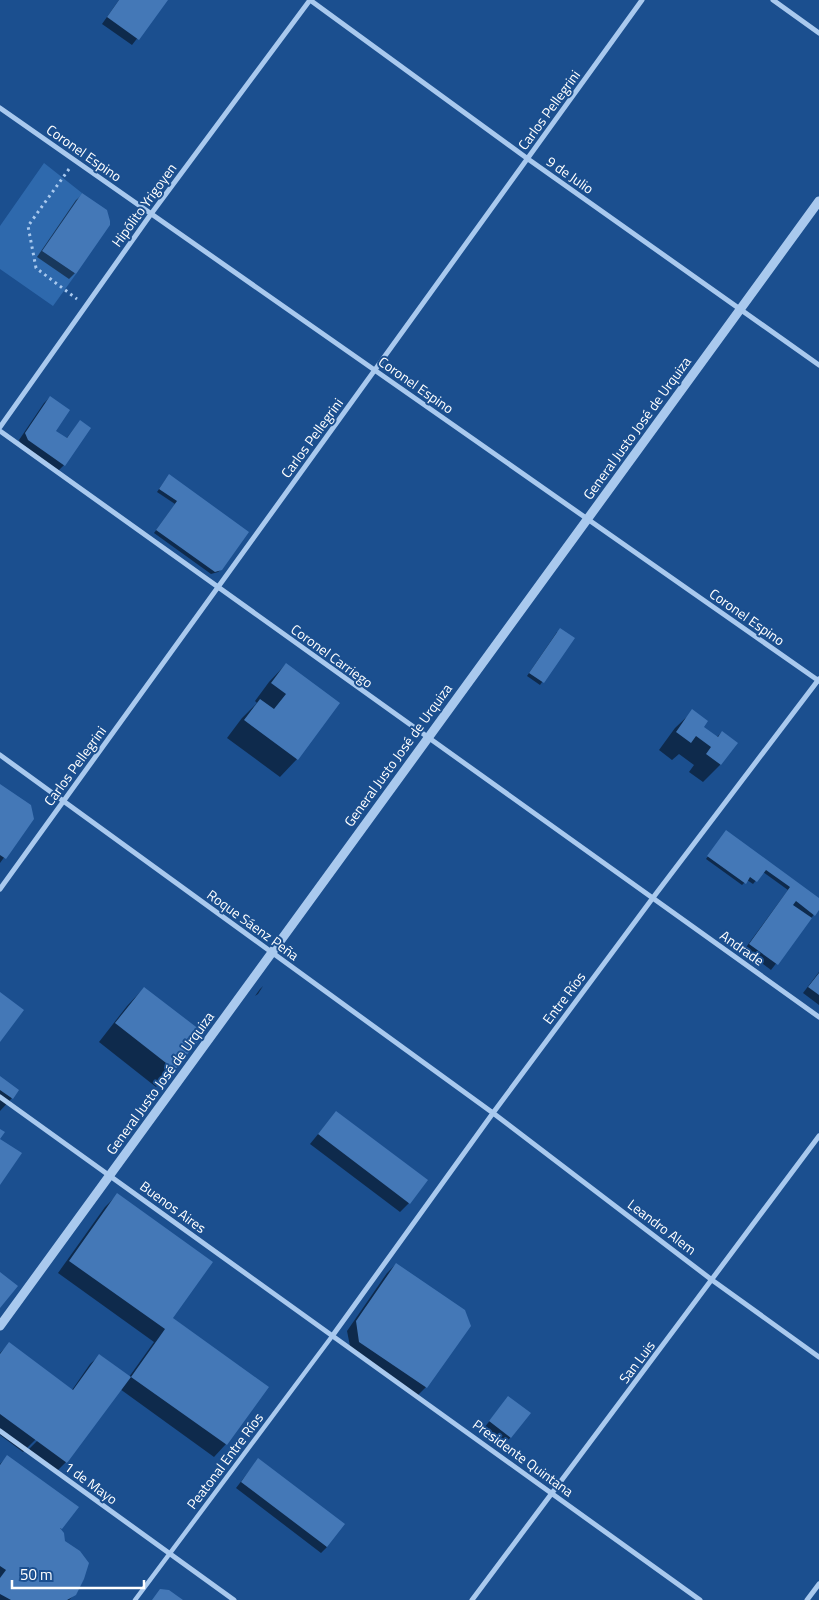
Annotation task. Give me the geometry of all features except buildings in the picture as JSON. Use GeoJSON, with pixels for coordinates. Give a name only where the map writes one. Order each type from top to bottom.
{"type":"FeatureCollection","features":[{"type":"Feature","properties":{"kind":"street","name":"9 de Julio"},"geometry":{"type":"LineString","coordinates":[[310,0],[528,159],[819,365]]}},
{"type":"Feature","properties":{"kind":"street","name":"Hipólito Yrigoyen"},"geometry":{"type":"LineString","coordinates":[[0,427],[151,214],[310,0]]}},
{"type":"Feature","properties":{"kind":"street","name":"Carlos Pellegrini"},"geometry":{"type":"LineString","coordinates":[[0,889],[642,0]]}},
{"type":"Feature","properties":{"kind":"street"},"geometry":{"type":"LineString","coordinates":[[773,0],[819,33]]}},
{"type":"Feature","properties":{"kind":"street","name":"Coronel Espino"},"geometry":{"type":"LineString","coordinates":[[0,108],[819,680]]}},
{"type":"Feature","properties":{"kind":"street","name":"General Justo José de Urquiza"},"geometry":{"type":"LineString","coordinates":[[0,1326],[819,201]]}},
{"type":"Feature","properties":{"kind":"street","name":"Coronel Carriego"},"geometry":{"type":"LineString","coordinates":[[0,431],[652,899]]}},
{"type":"Feature","properties":{"kind":"street","name":"Entre Ríos"},"geometry":{"type":"LineString","coordinates":[[333,1335],[493,1113],[652,899],[819,680]]}},
{"type":"Feature","properties":{"kind":"street","name":"Roque Sáenz Peña"},"geometry":{"type":"LineString","coordinates":[[0,755],[493,1113]]}},
{"type":"Feature","properties":{"kind":"street","name":"Andrade"},"geometry":{"type":"LineString","coordinates":[[652,899],[819,1017]]}},
{"type":"Feature","properties":{"kind":"street","name":"Buenos Aires"},"geometry":{"type":"LineString","coordinates":[[0,1096],[333,1335]]}},
{"type":"Feature","properties":{"kind":"street","name":"Leandro Alem"},"geometry":{"type":"LineString","coordinates":[[493,1113],[712,1280],[819,1357]]}},
{"type":"Feature","properties":{"kind":"street","name":"San Luis"},"geometry":{"type":"LineString","coordinates":[[472,1600],[819,1136]]}},
{"type":"Feature","properties":{"kind":"street","name":"Presidente Quintana"},"geometry":{"type":"LineString","coordinates":[[333,1335],[700,1600]]}},
{"type":"Feature","properties":{"kind":"street","name":"Peatonal Entre Ríos"},"geometry":{"type":"LineString","coordinates":[[135,1600],[333,1335]]}},
{"type":"Feature","properties":{"kind":"street","name":"1 de Mayo"},"geometry":{"type":"LineString","coordinates":[[0,1431],[234,1600]]}},
{"type":"Feature","properties":{"kind":"street"},"geometry":{"type":"LineString","coordinates":[[807,1600],[819,1584]]}},
{"type":"Feature","properties":{"kind":"path"},"geometry":{"type":"LineString","coordinates":[[75,161],[28,226],[36,268],[86,305]]}},
{"type":"Feature","properties":{"kind":"shaded area"},"geometry":{"type":"Polygon","coordinates":[[[44,163],[82,193],[42,251],[76,274],[53,306],[0,269],[0,226],[44,163]]]}}]}
